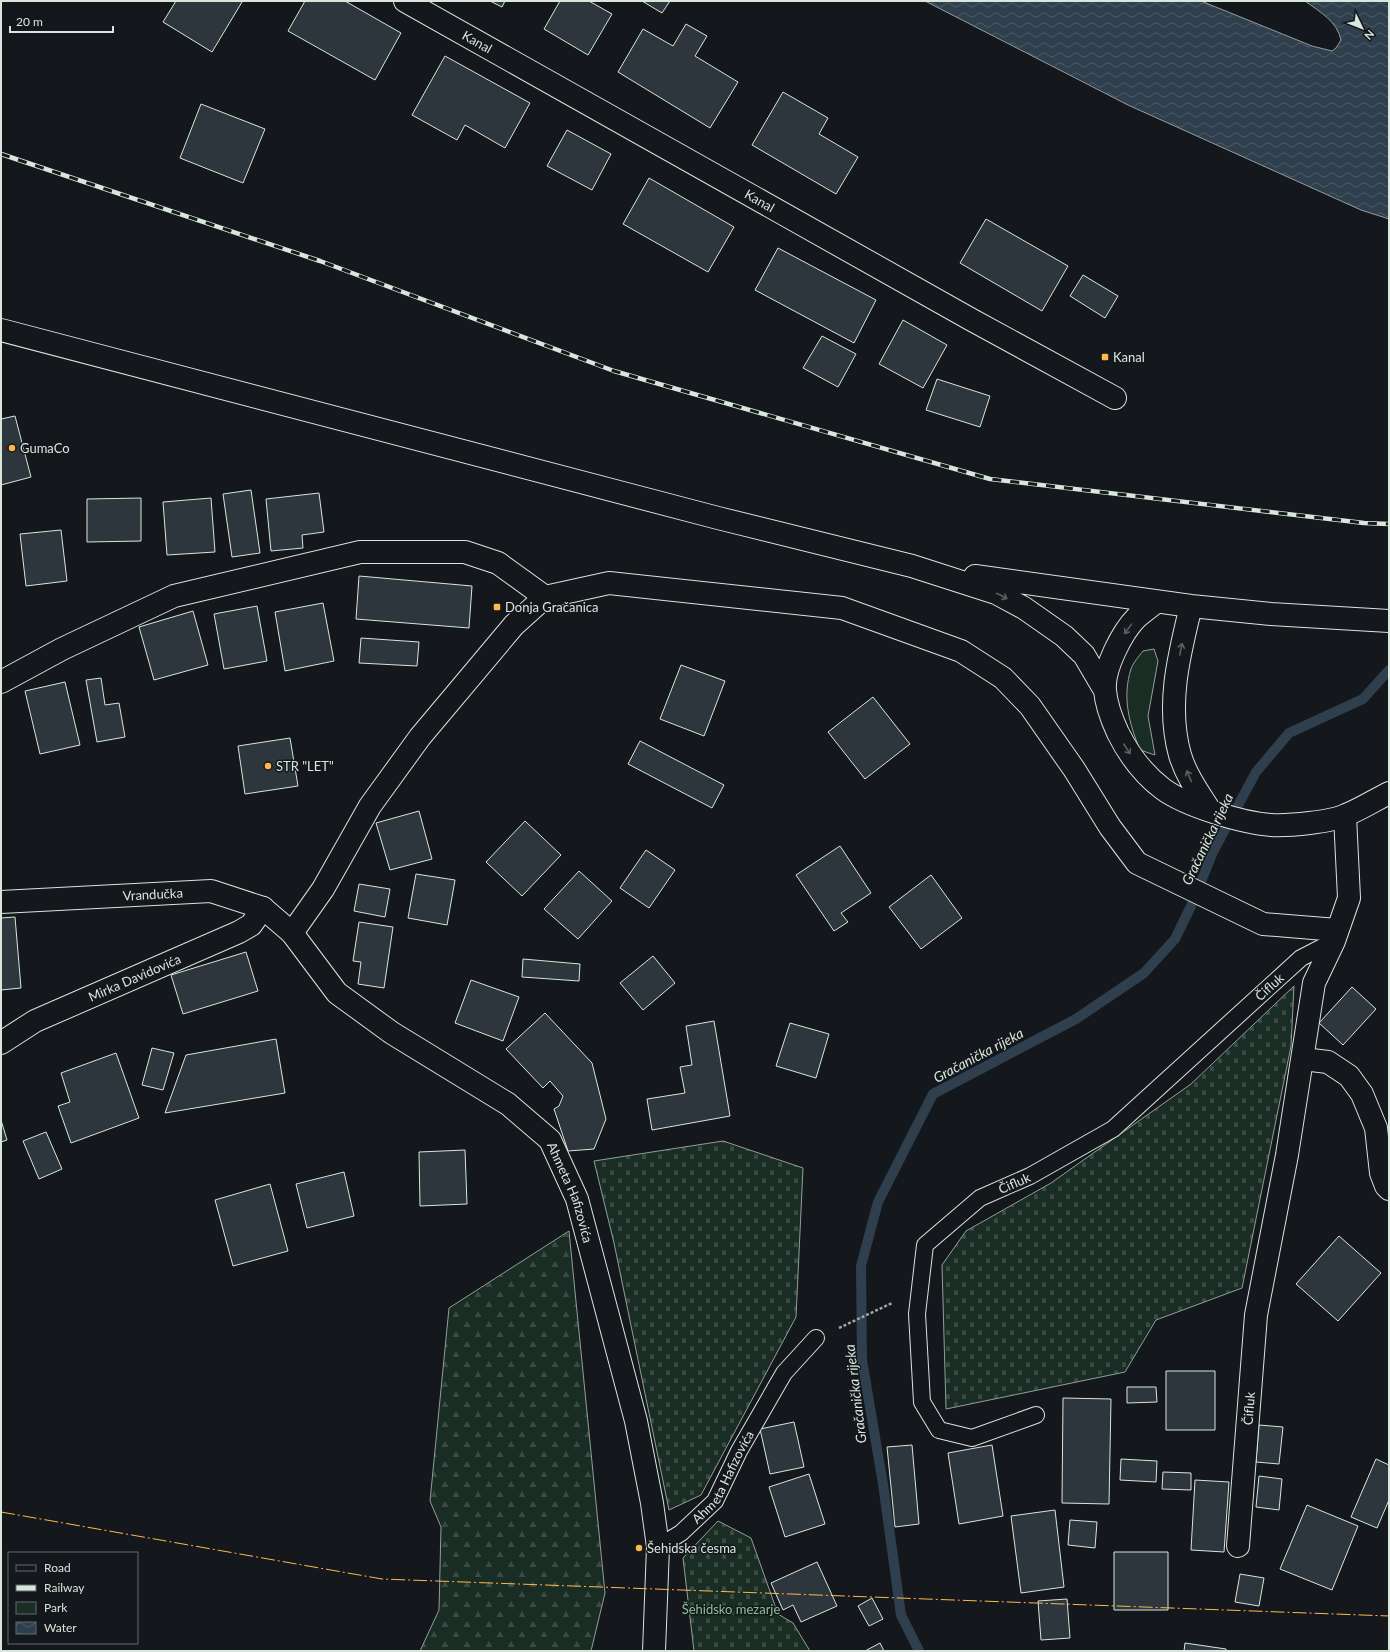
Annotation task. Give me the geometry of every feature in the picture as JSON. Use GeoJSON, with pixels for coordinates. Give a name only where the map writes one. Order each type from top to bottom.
{"type":"FeatureCollection","features":[{"type":"Feature","properties":{"kind":"street","name":"Kanal"},"geometry":{"type":"LineString","coordinates":[[404,1],[965,316],[1115,398]]}},
{"type":"Feature","properties":{"kind":"street"},"geometry":{"type":"LineString","coordinates":[[1,330],[702,514],[912,566],[996,593],[1024,608],[1064,636],[1084,655],[1104,689],[1114,724],[1124,746],[1142,771],[1164,790],[1189,804],[1271,825],[1297,824],[1345,816],[1389,793]]}},
{"type":"Feature","properties":{"kind":"street"},"geometry":{"type":"LineString","coordinates":[[1,682],[62,649],[174,596],[360,552],[465,552],[498,563],[545,597]]}},
{"type":"Feature","properties":{"kind":"street"},"geometry":{"type":"LineString","coordinates":[[912,566],[1156,602],[1271,614],[1381,621]]}},
{"type":"Feature","properties":{"kind":"street"},"geometry":{"type":"LineString","coordinates":[[292,933],[322,888],[370,806],[420,737],[514,625],[545,597],[609,583],[842,608],[961,651],[1003,678],[1030,706],[1074,768],[1110,827],[1137,863],[1263,924],[1336,936]]}},
{"type":"Feature","properties":{"kind":"street"},"geometry":{"type":"LineString","coordinates":[[1104,689],[1108,666],[1120,641],[1136,618],[1156,602]]}},
{"type":"Feature","properties":{"kind":"street"},"geometry":{"type":"LineString","coordinates":[[1191,606],[1174,682],[1174,720],[1180,755],[1193,784],[1215,811]]}},
{"type":"Feature","properties":{"kind":"street","name":"Čifluk"},"geometry":{"type":"LineString","coordinates":[[1238,1546],[1256,1315],[1287,1155],[1314,983],[1336,936],[1349,898],[1345,816]]}},
{"type":"Feature","properties":{"kind":"street","name":"Vrandučka"},"geometry":{"type":"LineString","coordinates":[[1,902],[211,891],[262,908],[292,933]]}},
{"type":"Feature","properties":{"kind":"street","name":"Mirka Davidovića"},"geometry":{"type":"LineString","coordinates":[[1,1043],[35,1021],[239,932],[250,925],[262,908]]}},
{"type":"Feature","properties":{"kind":"street","name":"Ahmeta Hafizovića"},"geometry":{"type":"LineString","coordinates":[[292,933],[337,993],[392,1033],[508,1104],[550,1140],[577,1199],[636,1421],[652,1503],[658,1547],[654,1651]]}},
{"type":"Feature","properties":{"kind":"street"},"geometry":{"type":"LineString","coordinates":[[1303,1059],[1328,1062],[1349,1076],[1362,1094],[1376,1128],[1381,1173],[1386,1186],[1389,1189]]}},
{"type":"Feature","properties":{"kind":"lane","name":"Čifluk"},"geometry":{"type":"LineString","coordinates":[[1036,1415],[972,1438],[939,1430],[922,1402],[917,1314],[925,1245],[980,1198],[1030,1176],[1113,1129],[1301,958],[1336,936]]}},
{"type":"Feature","properties":{"kind":"lane","name":"Ahmeta Hafizovića"},"geometry":{"type":"LineString","coordinates":[[658,1547],[680,1533],[715,1501],[739,1451],[784,1373],[816,1338]]}},
{"type":"Feature","properties":{"kind":"path"},"geometry":{"type":"LineString","coordinates":[[840,1327],[884,1306]]}},
{"type":"Feature","properties":{"kind":"green space"},"geometry":{"type":"Polygon","coordinates":[[[1154,649],[1158,661],[1148,716],[1155,755],[1140,750],[1130,720],[1127,700],[1128,679],[1133,664],[1143,651],[1154,649]]]}},
{"type":"Feature","properties":{"kind":"green space"},"geometry":{"type":"Polygon","coordinates":[[[1294,986],[1291,1046],[1242,1288],[1156,1320],[1125,1372],[946,1409],[942,1265],[966,1231],[1051,1183],[1191,1084],[1294,986]]]}},
{"type":"Feature","properties":{"kind":"green space"},"geometry":{"type":"Polygon","coordinates":[[[723,1141],[803,1168],[796,1317],[701,1495],[669,1510],[614,1243],[594,1161],[723,1141]]]}},
{"type":"Feature","properties":{"kind":"green space"},"geometry":{"type":"Polygon","coordinates":[[[569,1231],[605,1593],[591,1651],[420,1651],[439,1610],[441,1527],[430,1501],[449,1308],[569,1231]]]}},
{"type":"Feature","properties":{"kind":"green space","name":"Šehidsko mezarje"},"geometry":{"type":"Polygon","coordinates":[[[718,1521],[751,1538],[778,1614],[793,1623],[810,1651],[694,1651],[683,1558],[718,1521]]]}},
{"type":"Feature","properties":{"kind":"water"},"geometry":{"type":"Polygon","coordinates":[[[925,1],[1201,1],[1312,46],[1332,51],[1341,40],[1336,27],[1322,13],[1305,1],[1389,1],[1389,219],[1361,210],[1128,105],[925,1]]]}},
{"type":"Feature","properties":{"kind":"building"},"geometry":{"type":"Polygon","coordinates":[[[176,1],[242,2],[212,52],[163,22],[176,1]]]}},
{"type":"Feature","properties":{"kind":"building"},"geometry":{"type":"Polygon","coordinates":[[[305,1],[345,1],[401,33],[375,80],[288,31],[305,1]]]}},
{"type":"Feature","properties":{"kind":"building"},"geometry":{"type":"Polygon","coordinates":[[[490,1],[505,1],[502,7],[490,1]]]}},
{"type":"Feature","properties":{"kind":"building"},"geometry":{"type":"Polygon","coordinates":[[[560,1],[589,1],[612,14],[588,55],[544,29],[560,1]]]}},
{"type":"Feature","properties":{"kind":"building"},"geometry":{"type":"Polygon","coordinates":[[[642,1],[670,1],[662,13],[642,1]]]}},
{"type":"Feature","properties":{"kind":"building"},"geometry":{"type":"Polygon","coordinates":[[[686,24],[707,36],[695,56],[738,82],[710,128],[618,72],[643,29],[673,46],[686,24]]]}},
{"type":"Feature","properties":{"kind":"building"},"geometry":{"type":"Polygon","coordinates":[[[445,56],[530,103],[505,148],[465,125],[457,140],[412,115],[445,56]]]}},
{"type":"Feature","properties":{"kind":"building"},"geometry":{"type":"Polygon","coordinates":[[[783,92],[828,118],[819,134],[858,157],[836,194],[752,145],[783,92]]]}},
{"type":"Feature","properties":{"kind":"building"},"geometry":{"type":"Polygon","coordinates":[[[201,104],[265,129],[243,183],[180,158],[201,104]]]}},
{"type":"Feature","properties":{"kind":"building"},"geometry":{"type":"Polygon","coordinates":[[[567,130],[611,154],[592,190],[547,166],[567,130]]]}},
{"type":"Feature","properties":{"kind":"building"},"geometry":{"type":"Polygon","coordinates":[[[649,178],[734,227],[708,272],[623,224],[649,178]]]}},
{"type":"Feature","properties":{"kind":"building"},"geometry":{"type":"Polygon","coordinates":[[[986,219],[1068,266],[1042,311],[960,263],[986,219]]]}},
{"type":"Feature","properties":{"kind":"building"},"geometry":{"type":"Polygon","coordinates":[[[778,248],[876,300],[854,343],[755,290],[778,248]]]}},
{"type":"Feature","properties":{"kind":"building"},"geometry":{"type":"Polygon","coordinates":[[[1083,275],[1118,296],[1105,318],[1070,296],[1083,275]]]}},
{"type":"Feature","properties":{"kind":"building"},"geometry":{"type":"Polygon","coordinates":[[[903,320],[947,345],[923,388],[879,364],[903,320]]]}},
{"type":"Feature","properties":{"kind":"building"},"geometry":{"type":"Polygon","coordinates":[[[822,336],[856,354],[838,387],[803,368],[822,336]]]}},
{"type":"Feature","properties":{"kind":"building"},"geometry":{"type":"Polygon","coordinates":[[[937,379],[990,396],[980,427],[926,410],[937,379]]]}},
{"type":"Feature","properties":{"kind":"building","name":"GumaCo"},"geometry":{"type":"Polygon","coordinates":[[[15,416],[31,477],[1,485],[1,419],[15,416]]]}},
{"type":"Feature","properties":{"kind":"building"},"geometry":{"type":"Polygon","coordinates":[[[251,490],[260,553],[232,557],[223,494],[251,490]]]}},
{"type":"Feature","properties":{"kind":"building"},"geometry":{"type":"Polygon","coordinates":[[[319,493],[324,532],[302,535],[303,548],[271,551],[266,499],[319,493]]]}},
{"type":"Feature","properties":{"kind":"building"},"geometry":{"type":"Polygon","coordinates":[[[141,498],[141,541],[87,542],[87,499],[141,498]]]}},
{"type":"Feature","properties":{"kind":"building"},"geometry":{"type":"Polygon","coordinates":[[[211,498],[215,552],[167,555],[163,502],[211,498]]]}},
{"type":"Feature","properties":{"kind":"building"},"geometry":{"type":"Polygon","coordinates":[[[61,530],[67,581],[26,586],[20,534],[61,530]]]}},
{"type":"Feature","properties":{"kind":"building"},"geometry":{"type":"Polygon","coordinates":[[[359,576],[472,586],[469,628],[356,619],[359,576]]]}},
{"type":"Feature","properties":{"kind":"building"},"geometry":{"type":"Polygon","coordinates":[[[323,603],[334,661],[285,671],[275,612],[323,603]]]}},
{"type":"Feature","properties":{"kind":"building"},"geometry":{"type":"Polygon","coordinates":[[[257,606],[267,661],[224,669],[214,614],[257,606]]]}},
{"type":"Feature","properties":{"kind":"building"},"geometry":{"type":"Polygon","coordinates":[[[193,611],[208,665],[154,680],[139,627],[193,611]]]}},
{"type":"Feature","properties":{"kind":"building"},"geometry":{"type":"Polygon","coordinates":[[[361,638],[419,642],[417,666],[359,663],[361,638]]]}},
{"type":"Feature","properties":{"kind":"building"},"geometry":{"type":"Polygon","coordinates":[[[681,665],[725,681],[704,736],[660,719],[681,665]]]}},
{"type":"Feature","properties":{"kind":"building"},"geometry":{"type":"Polygon","coordinates":[[[101,678],[105,705],[119,703],[125,737],[97,742],[86,680],[101,678]]]}},
{"type":"Feature","properties":{"kind":"building"},"geometry":{"type":"Polygon","coordinates":[[[65,682],[80,745],[40,754],[25,691],[65,682]]]}},
{"type":"Feature","properties":{"kind":"building"},"geometry":{"type":"Polygon","coordinates":[[[873,697],[910,744],[865,779],[828,732],[873,697]]]}},
{"type":"Feature","properties":{"kind":"building","name":"STR \"LET\""},"geometry":{"type":"Polygon","coordinates":[[[290,738],[298,786],[245,794],[238,746],[290,738]]]}},
{"type":"Feature","properties":{"kind":"building"},"geometry":{"type":"Polygon","coordinates":[[[640,741],[724,785],[712,808],[628,764],[640,741]]]}},
{"type":"Feature","properties":{"kind":"building"},"geometry":{"type":"Polygon","coordinates":[[[419,811],[432,859],[390,870],[376,823],[419,811]]]}},
{"type":"Feature","properties":{"kind":"building"},"geometry":{"type":"Polygon","coordinates":[[[525,821],[561,855],[522,896],[486,862],[525,821]]]}},
{"type":"Feature","properties":{"kind":"building"},"geometry":{"type":"Polygon","coordinates":[[[840,846],[871,893],[841,913],[848,922],[834,931],[796,875],[840,846]]]}},
{"type":"Feature","properties":{"kind":"building"},"geometry":{"type":"Polygon","coordinates":[[[646,850],[675,870],[649,908],[620,888],[646,850]]]}},
{"type":"Feature","properties":{"kind":"building"},"geometry":{"type":"Polygon","coordinates":[[[579,871],[612,901],[578,939],[544,909],[579,871]]]}},
{"type":"Feature","properties":{"kind":"building"},"geometry":{"type":"Polygon","coordinates":[[[416,874],[455,880],[447,925],[408,918],[416,874]]]}},
{"type":"Feature","properties":{"kind":"building"},"geometry":{"type":"Polygon","coordinates":[[[931,875],[962,918],[921,949],[889,907],[931,875]]]}},
{"type":"Feature","properties":{"kind":"building"},"geometry":{"type":"Polygon","coordinates":[[[359,884],[390,889],[385,917],[354,911],[359,884]]]}},
{"type":"Feature","properties":{"kind":"building"},"geometry":{"type":"Polygon","coordinates":[[[15,917],[21,988],[1,990],[1,918],[15,917]]]}},
{"type":"Feature","properties":{"kind":"building"},"geometry":{"type":"Polygon","coordinates":[[[359,922],[393,927],[384,988],[358,984],[361,962],[353,961],[359,922]]]}},
{"type":"Feature","properties":{"kind":"building"},"geometry":{"type":"Polygon","coordinates":[[[246,952],[258,991],[183,1014],[171,975],[246,952]]]}},
{"type":"Feature","properties":{"kind":"building"},"geometry":{"type":"Polygon","coordinates":[[[653,956],[675,983],[643,1010],[620,983],[653,956]]]}},
{"type":"Feature","properties":{"kind":"building"},"geometry":{"type":"Polygon","coordinates":[[[523,959],[580,964],[579,981],[522,977],[523,959]]]}},
{"type":"Feature","properties":{"kind":"building"},"geometry":{"type":"Polygon","coordinates":[[[471,980],[519,997],[503,1041],[455,1023],[471,980]]]}},
{"type":"Feature","properties":{"kind":"building"},"geometry":{"type":"Polygon","coordinates":[[[1352,987],[1376,1009],[1343,1045],[1319,1023],[1352,987]]]}},
{"type":"Feature","properties":{"kind":"building"},"geometry":{"type":"Polygon","coordinates":[[[545,1013],[592,1063],[606,1119],[594,1149],[568,1151],[554,1109],[559,1106],[563,1096],[550,1081],[543,1088],[506,1049],[545,1013]]]}},
{"type":"Feature","properties":{"kind":"building"},"geometry":{"type":"Polygon","coordinates":[[[714,1021],[730,1116],[652,1130],[647,1099],[685,1093],[680,1067],[692,1065],[686,1026],[714,1021]]]}},
{"type":"Feature","properties":{"kind":"building"},"geometry":{"type":"Polygon","coordinates":[[[790,1023],[829,1034],[816,1078],[776,1066],[790,1023]]]}},
{"type":"Feature","properties":{"kind":"building"},"geometry":{"type":"Polygon","coordinates":[[[276,1039],[285,1093],[165,1113],[186,1055],[276,1039]]]}},
{"type":"Feature","properties":{"kind":"building"},"geometry":{"type":"Polygon","coordinates":[[[152,1048],[174,1053],[163,1090],[142,1085],[152,1048]]]}},
{"type":"Feature","properties":{"kind":"building"},"geometry":{"type":"Polygon","coordinates":[[[116,1053],[139,1118],[71,1143],[58,1106],[70,1102],[61,1073],[116,1053]]]}},
{"type":"Feature","properties":{"kind":"building"},"geometry":{"type":"Polygon","coordinates":[[[1,1120],[7,1140],[1,1142],[1,1120]]]}},
{"type":"Feature","properties":{"kind":"building"},"geometry":{"type":"Polygon","coordinates":[[[46,1132],[62,1169],[39,1179],[23,1141],[46,1132]]]}},
{"type":"Feature","properties":{"kind":"building"},"geometry":{"type":"Polygon","coordinates":[[[465,1150],[467,1204],[420,1206],[419,1152],[465,1150]]]}},
{"type":"Feature","properties":{"kind":"building"},"geometry":{"type":"Polygon","coordinates":[[[344,1172],[354,1216],[307,1228],[296,1184],[344,1172]]]}},
{"type":"Feature","properties":{"kind":"building"},"geometry":{"type":"Polygon","coordinates":[[[270,1184],[288,1251],[233,1266],[215,1200],[270,1184]]]}},
{"type":"Feature","properties":{"kind":"building"},"geometry":{"type":"Polygon","coordinates":[[[1339,1236],[1381,1273],[1338,1321],[1296,1284],[1339,1236]]]}},
{"type":"Feature","properties":{"kind":"building"},"geometry":{"type":"Polygon","coordinates":[[[1166,1371],[1215,1371],[1215,1430],[1166,1430],[1166,1371]]]}},
{"type":"Feature","properties":{"kind":"building"},"geometry":{"type":"Polygon","coordinates":[[[1127,1387],[1156,1387],[1157,1402],[1127,1403],[1127,1387]]]}},
{"type":"Feature","properties":{"kind":"building"},"geometry":{"type":"Polygon","coordinates":[[[1063,1398],[1111,1399],[1109,1504],[1062,1503],[1063,1398]]]}},
{"type":"Feature","properties":{"kind":"building"},"geometry":{"type":"Polygon","coordinates":[[[794,1422],[804,1467],[770,1474],[760,1429],[794,1422]]]}},
{"type":"Feature","properties":{"kind":"building"},"geometry":{"type":"Polygon","coordinates":[[[1259,1425],[1283,1427],[1279,1464],[1256,1462],[1259,1425]]]}},
{"type":"Feature","properties":{"kind":"building"},"geometry":{"type":"Polygon","coordinates":[[[912,1445],[919,1524],[895,1527],[887,1447],[912,1445]]]}},
{"type":"Feature","properties":{"kind":"building"},"geometry":{"type":"Polygon","coordinates":[[[992,1445],[1003,1516],[959,1524],[948,1453],[992,1445]]]}},
{"type":"Feature","properties":{"kind":"building"},"geometry":{"type":"Polygon","coordinates":[[[1121,1459],[1157,1461],[1156,1482],[1120,1480],[1121,1459]]]}},
{"type":"Feature","properties":{"kind":"building"},"geometry":{"type":"Polygon","coordinates":[[[1376,1459],[1389,1465],[1389,1500],[1377,1528],[1351,1517],[1376,1459]]]}},
{"type":"Feature","properties":{"kind":"building"},"geometry":{"type":"Polygon","coordinates":[[[1163,1472],[1191,1473],[1191,1490],[1162,1489],[1163,1472]]]}},
{"type":"Feature","properties":{"kind":"building"},"geometry":{"type":"Polygon","coordinates":[[[809,1474],[825,1524],[785,1537],[769,1487],[809,1474]]]}},
{"type":"Feature","properties":{"kind":"building"},"geometry":{"type":"Polygon","coordinates":[[[1259,1476],[1282,1479],[1279,1510],[1256,1507],[1259,1476]]]}},
{"type":"Feature","properties":{"kind":"building"},"geometry":{"type":"Polygon","coordinates":[[[1195,1480],[1229,1482],[1224,1552],[1191,1550],[1195,1480]]]}},
{"type":"Feature","properties":{"kind":"building"},"geometry":{"type":"Polygon","coordinates":[[[1307,1505],[1358,1526],[1332,1590],[1280,1569],[1307,1505]]]}},
{"type":"Feature","properties":{"kind":"building"},"geometry":{"type":"Polygon","coordinates":[[[1055,1510],[1064,1587],[1021,1593],[1011,1516],[1055,1510]]]}},
{"type":"Feature","properties":{"kind":"building"},"geometry":{"type":"Polygon","coordinates":[[[1070,1520],[1097,1522],[1095,1548],[1068,1545],[1070,1520]]]}},
{"type":"Feature","properties":{"kind":"building"},"geometry":{"type":"Polygon","coordinates":[[[1114,1552],[1168,1552],[1168,1610],[1114,1610],[1114,1552]]]}},
{"type":"Feature","properties":{"kind":"building"},"geometry":{"type":"Polygon","coordinates":[[[817,1562],[837,1606],[801,1622],[793,1605],[783,1610],[771,1583],[817,1562]]]}},
{"type":"Feature","properties":{"kind":"building"},"geometry":{"type":"Polygon","coordinates":[[[1240,1574],[1264,1578],[1259,1606],[1235,1602],[1240,1574]]]}},
{"type":"Feature","properties":{"kind":"building"},"geometry":{"type":"Polygon","coordinates":[[[872,1598],[883,1619],[869,1626],[858,1606],[872,1598]]]}},
{"type":"Feature","properties":{"kind":"building"},"geometry":{"type":"Polygon","coordinates":[[[1067,1599],[1070,1638],[1041,1640],[1038,1601],[1067,1599]]]}},
{"type":"Feature","properties":{"kind":"building"},"geometry":{"type":"Polygon","coordinates":[[[880,1643],[884,1651],[865,1651],[880,1643]]]}},
{"type":"Feature","properties":{"kind":"building"},"geometry":{"type":"Polygon","coordinates":[[[1185,1643],[1226,1649],[1226,1651],[1184,1651],[1185,1643]]]}},
{"type":"Feature","properties":{"kind":"waterway","name":"Gračanička rijeka"},"geometry":{"type":"LineString","coordinates":[[919,1651],[901,1615],[883,1484],[862,1360],[861,1266],[878,1202],[933,1094],[1076,1019],[1144,973],[1175,939],[1192,904],[1213,852],[1256,772],[1289,733],[1363,699],[1389,670]]}},
{"type":"Feature","properties":{"kind":"railway"},"geometry":{"type":"LineString","coordinates":[[1,154],[320,261],[614,371],[990,479],[1364,523],[1389,524]]}},
{"type":"Feature","properties":{"kind":"power"},"geometry":{"type":"LineString","coordinates":[[1,1512],[382,1579],[1389,1616]]}},
{"type":"Feature","properties":{"kind":"place","name":"Kanal"},"geometry":{"type":"Point","coordinates":[1105,357]}},
{"type":"Feature","properties":{"kind":"place","name":"GumaCo"},"geometry":{"type":"Point","coordinates":[12,448]}},
{"type":"Feature","properties":{"kind":"place","name":"Donja Gračanica"},"geometry":{"type":"Point","coordinates":[497,607]}},
{"type":"Feature","properties":{"kind":"place","name":"STR \"LET\""},"geometry":{"type":"Point","coordinates":[268,766]}},
{"type":"Feature","properties":{"kind":"place","name":"Šehidska česma"},"geometry":{"type":"Point","coordinates":[639,1548]}}]}
